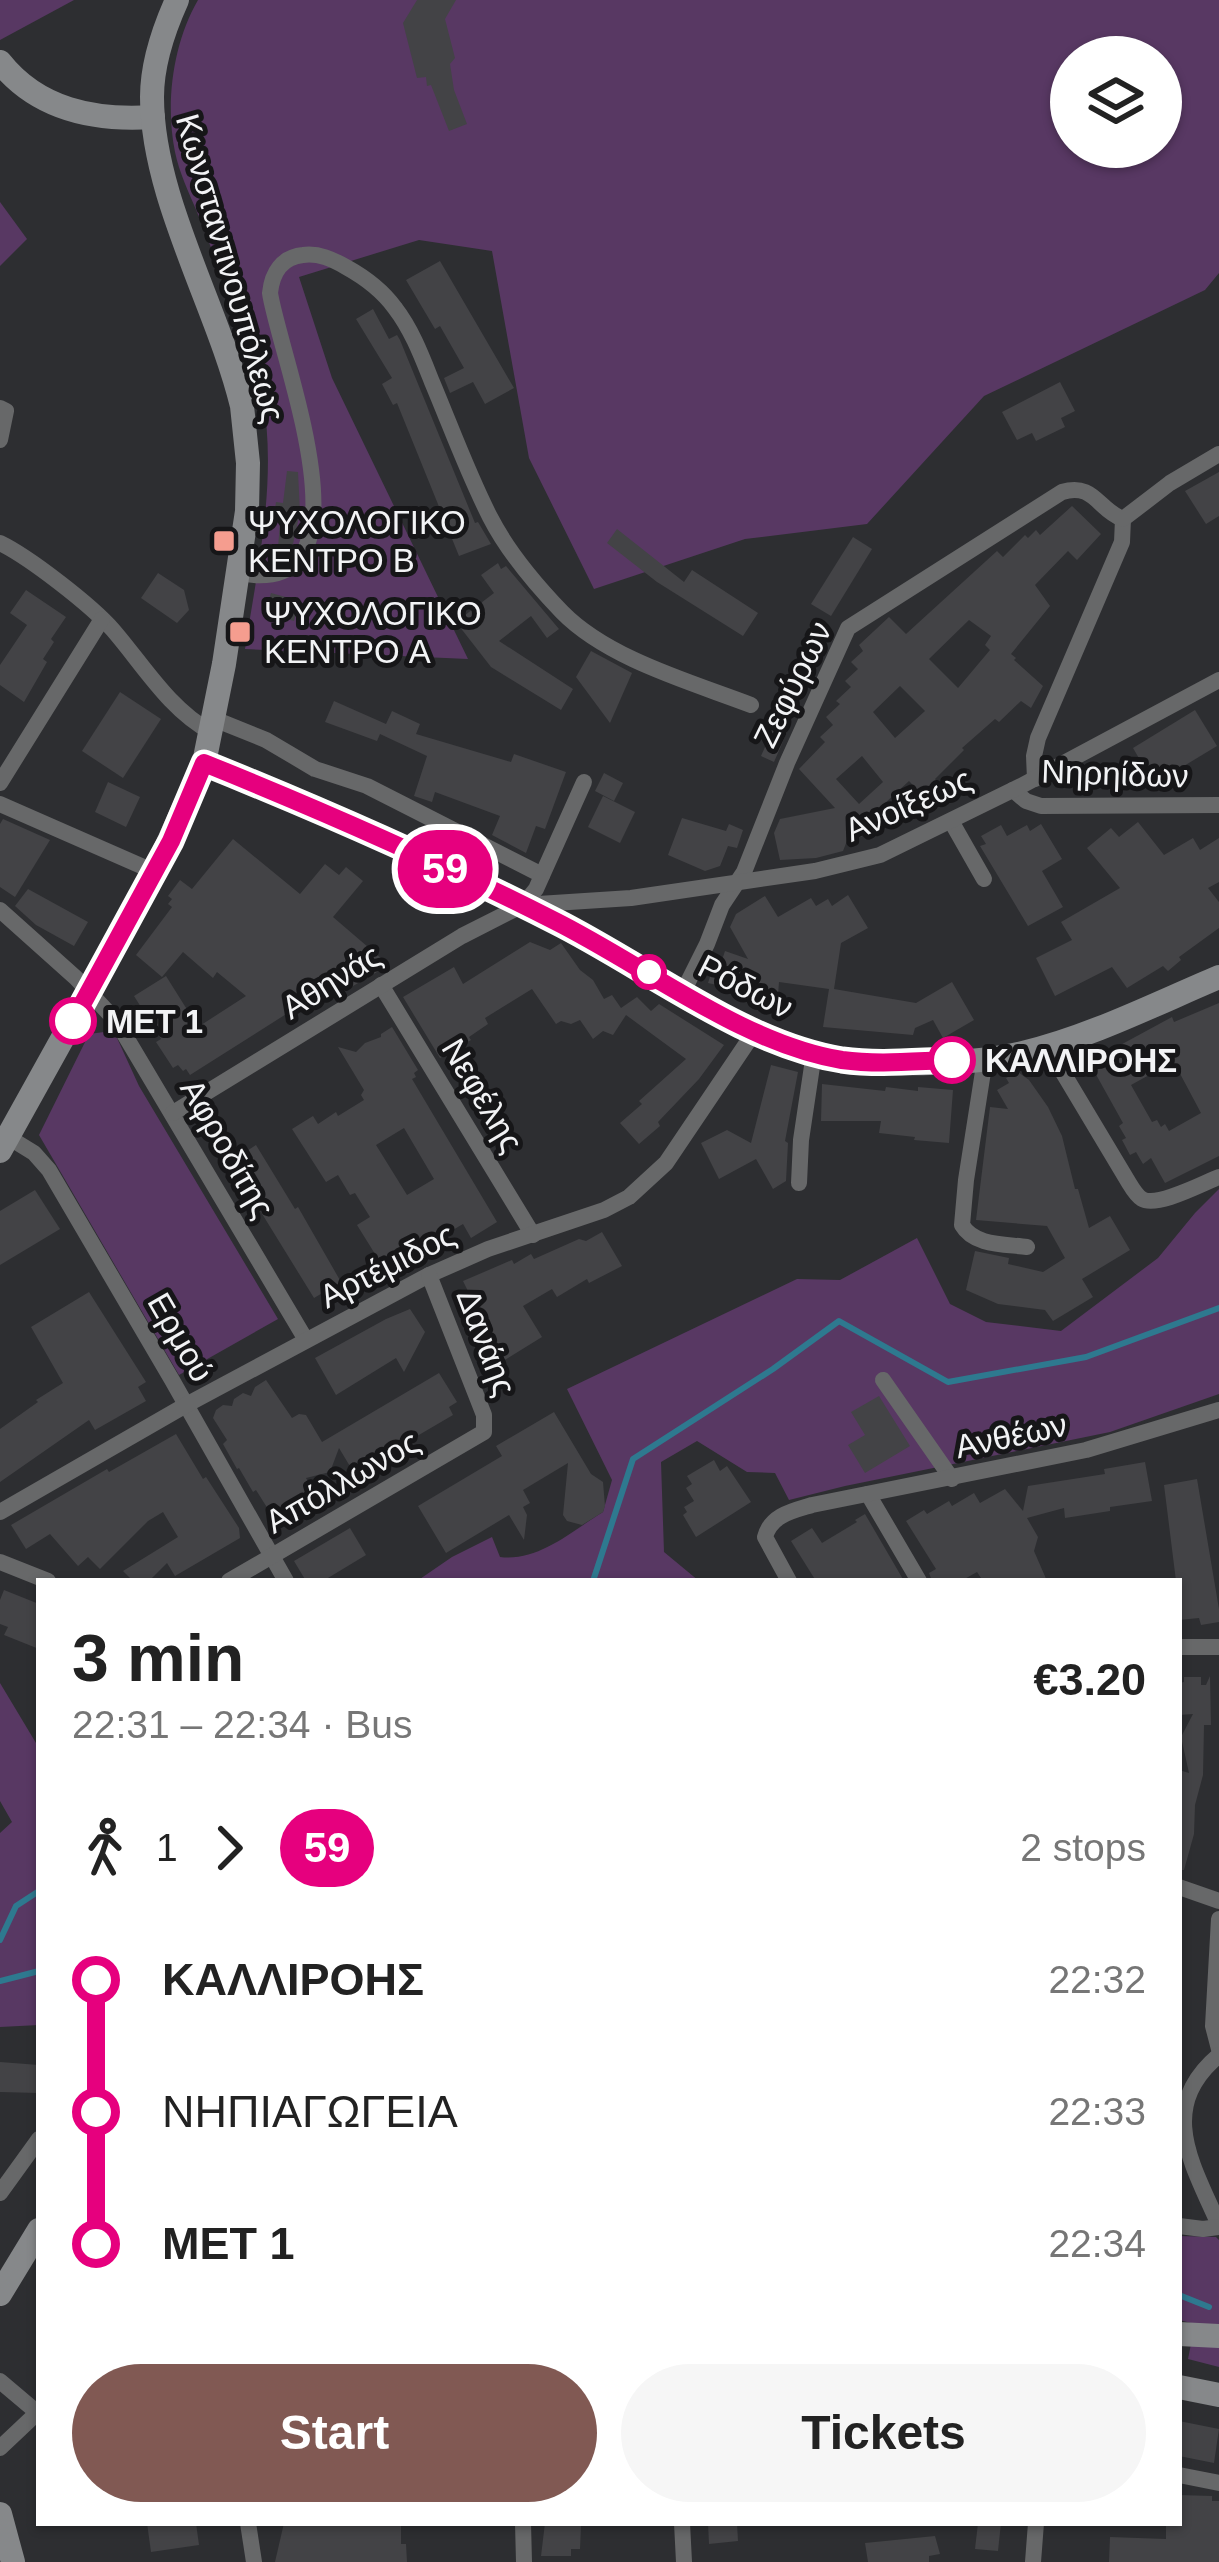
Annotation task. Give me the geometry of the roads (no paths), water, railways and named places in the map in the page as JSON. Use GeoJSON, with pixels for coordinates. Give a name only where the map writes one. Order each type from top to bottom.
{"type":"FeatureCollection","features":[{"type":"Feature","properties":{"kind":"main road","name":"Κωνσταντινουπόλεως"},"geometry":{"type":"LineString","coordinates":[[4,1144],[154,872],[204,763],[238,573],[248,488],[242,406],[168,189],[153,117],[158,48],[177,0]]}},
{"type":"Feature","properties":{"kind":"main road"},"geometry":{"type":"LineString","coordinates":[[0,62],[42,100],[83,115],[153,117]]}},
{"type":"Feature","properties":{"kind":"main road","name":"Ρόδων"},"geometry":{"type":"LineString","coordinates":[[204,763],[524,905],[755,1031],[814,1053],[868,1062],[985,1059],[1047,1046],[1219,977]]}},
{"type":"Feature","properties":{"kind":"main road"},"geometry":{"type":"LineString","coordinates":[[0,2294],[36,2235]]}},
{"type":"Feature","properties":{"kind":"main road"},"geometry":{"type":"LineString","coordinates":[[1182,2334],[1219,2336]]}},
{"type":"Feature","properties":{"kind":"main road"},"geometry":{"type":"LineString","coordinates":[[1182,2387],[1219,2396]]}},
{"type":"Feature","properties":{"kind":"main road"},"geometry":{"type":"LineString","coordinates":[[0,2514],[13,2562]]}},
{"type":"Feature","properties":{"kind":"street"},"geometry":{"type":"LineString","coordinates":[[238,573],[261,578],[282,573],[311,538],[314,512],[308,454],[270,292],[271,281],[285,262],[304,255],[327,257],[369,280],[400,314],[499,533],[565,615],[613,648],[751,705]]}},
{"type":"Feature","properties":{"kind":"street"},"geometry":{"type":"LineString","coordinates":[[0,409],[6,412],[0,440]]}},
{"type":"Feature","properties":{"kind":"street"},"geometry":{"type":"LineString","coordinates":[[1035,778],[1038,738],[1122,542],[1123,519],[1219,454]]}},
{"type":"Feature","properties":{"kind":"street","name":"Ζεφύρων"},"geometry":{"type":"LineString","coordinates":[[683,992],[722,905],[739,881],[848,628],[1062,492],[1084,490],[1123,519]]}},
{"type":"Feature","properties":{"kind":"street"},"geometry":{"type":"LineString","coordinates":[[0,543],[102,619],[192,722],[266,740],[322,772],[367,786],[542,875]]}},
{"type":"Feature","properties":{"kind":"street"},"geometry":{"type":"LineString","coordinates":[[0,783],[102,619]]}},
{"type":"Feature","properties":{"kind":"street","name":"Ανοίξεως"},"geometry":{"type":"LineString","coordinates":[[524,905],[631,898],[815,872],[880,855],[1219,680]]}},
{"type":"Feature","properties":{"kind":"street"},"geometry":{"type":"LineString","coordinates":[[524,905],[584,782]]}},
{"type":"Feature","properties":{"kind":"street","name":"Νηρηίδων"},"geometry":{"type":"LineString","coordinates":[[1013,790],[1041,806],[1219,806]]}},
{"type":"Feature","properties":{"kind":"street"},"geometry":{"type":"LineString","coordinates":[[0,804],[154,872]]}},
{"type":"Feature","properties":{"kind":"street"},"geometry":{"type":"LineString","coordinates":[[951,821],[984,879]]}},
{"type":"Feature","properties":{"kind":"street","name":"Αθηνάς"},"geometry":{"type":"LineString","coordinates":[[173,1113],[475,929],[524,905]]}},
{"type":"Feature","properties":{"kind":"street","name":"Αφροδίτης"},"geometry":{"type":"LineString","coordinates":[[0,910],[90,991],[117,1022],[306,1340]]}},
{"type":"Feature","properties":{"kind":"street","name":"Νεφέλης"},"geometry":{"type":"LineString","coordinates":[[381,985],[533,1235]]}},
{"type":"Feature","properties":{"kind":"street","name":"Αρτέμιδος"},"geometry":{"type":"LineString","coordinates":[[0,1512],[429,1275],[632,1195],[651,1179],[716,1093],[755,1031]]}},
{"type":"Feature","properties":{"kind":"street"},"geometry":{"type":"LineString","coordinates":[[1047,1046],[1133,1190],[1148,1202],[1219,1177]]}},
{"type":"Feature","properties":{"kind":"street"},"geometry":{"type":"LineString","coordinates":[[799,1183],[814,1053]]}},
{"type":"Feature","properties":{"kind":"street"},"geometry":{"type":"LineString","coordinates":[[985,1059],[962,1225],[973,1238],[1028,1247]]}},
{"type":"Feature","properties":{"kind":"street","name":"Ερμού"},"geometry":{"type":"LineString","coordinates":[[4,1144],[28,1149],[49,1170],[284,1578]]}},
{"type":"Feature","properties":{"kind":"street","name":"Δανάης"},"geometry":{"type":"LineString","coordinates":[[429,1275],[484,1415],[484,1432]]}},
{"type":"Feature","properties":{"kind":"street"},"geometry":{"type":"LineString","coordinates":[[883,1380],[952,1479]]}},
{"type":"Feature","properties":{"kind":"street","name":"Ανθέων"},"geometry":{"type":"LineString","coordinates":[[787,1578],[765,1534],[778,1517],[812,1505],[1086,1450],[1219,1411]]}},
{"type":"Feature","properties":{"kind":"street","name":"Απόλλωνος"},"geometry":{"type":"LineString","coordinates":[[235,1578],[484,1432]]}},
{"type":"Feature","properties":{"kind":"street"},"geometry":{"type":"LineString","coordinates":[[868,1494],[917,1578]]}},
{"type":"Feature","properties":{"kind":"street"},"geometry":{"type":"LineString","coordinates":[[2,1565],[39,1578]]}},
{"type":"Feature","properties":{"kind":"street"},"geometry":{"type":"LineString","coordinates":[[1182,1647],[1219,1646]]}},
{"type":"Feature","properties":{"kind":"street"},"geometry":{"type":"LineString","coordinates":[[1182,1888],[1219,1901]]}},
{"type":"Feature","properties":{"kind":"street"},"geometry":{"type":"LineString","coordinates":[[1182,2226],[1219,2226],[1186,2144],[1182,2103],[1194,2080],[1219,2052],[1213,2026],[1219,1918]]}},
{"type":"Feature","properties":{"kind":"street"},"geometry":{"type":"LineString","coordinates":[[0,2193],[36,2143]]}},
{"type":"Feature","properties":{"kind":"street"},"geometry":{"type":"LineString","coordinates":[[0,2381],[36,2412]]}},
{"type":"Feature","properties":{"kind":"street"},"geometry":{"type":"LineString","coordinates":[[0,2449],[36,2416]]}},
{"type":"Feature","properties":{"kind":"street"},"geometry":{"type":"LineString","coordinates":[[1182,2476],[1219,2483]]}},
{"type":"Feature","properties":{"kind":"street"},"geometry":{"type":"LineString","coordinates":[[248,2526],[254,2562]]}},
{"type":"Feature","properties":{"kind":"street"},"geometry":{"type":"LineString","coordinates":[[523,2526],[524,2562]]}},
{"type":"Feature","properties":{"kind":"street"},"geometry":{"type":"LineString","coordinates":[[682,2526],[684,2562]]}},
{"type":"Feature","properties":{"kind":"street"},"geometry":{"type":"LineString","coordinates":[[1033,2562],[1036,2526]]}},
{"type":"Feature","properties":{"kind":"waterway"},"geometry":{"type":"LineString","coordinates":[[594,1578],[633,1459],[839,1321],[948,1382],[1086,1357],[1219,1308]]}},
{"type":"Feature","properties":{"kind":"waterway"},"geometry":{"type":"LineString","coordinates":[[0,1940],[16,1906],[36,1893]]}},
{"type":"Feature","properties":{"kind":"waterway"},"geometry":{"type":"LineString","coordinates":[[0,1981],[36,1972]]}},
{"type":"Feature","properties":{"kind":"waterway"},"geometry":{"type":"LineString","coordinates":[[1182,2296],[1209,2307]]}},
{"type":"Feature","properties":{"kind":"place","name":"ΨΥΧΟΛΟΓΙΚΟ ΚΕΝΤΡΟ B"},"geometry":{"type":"Point","coordinates":[224,541]}},
{"type":"Feature","properties":{"kind":"place","name":"ΨΥΧΟΛΟΓΙΚΟ ΚΕΝΤΡΟ A"},"geometry":{"type":"Point","coordinates":[240,632]}},
{"type":"Feature","properties":{"kind":"place","name":"ΜΕΤ 1"},"geometry":{"type":"Point","coordinates":[73,1021]}},
{"type":"Feature","properties":{"kind":"place","name":"ΚΑΛΛΙΡΟΗΣ"},"geometry":{"type":"Point","coordinates":[952,1060]}}]}
